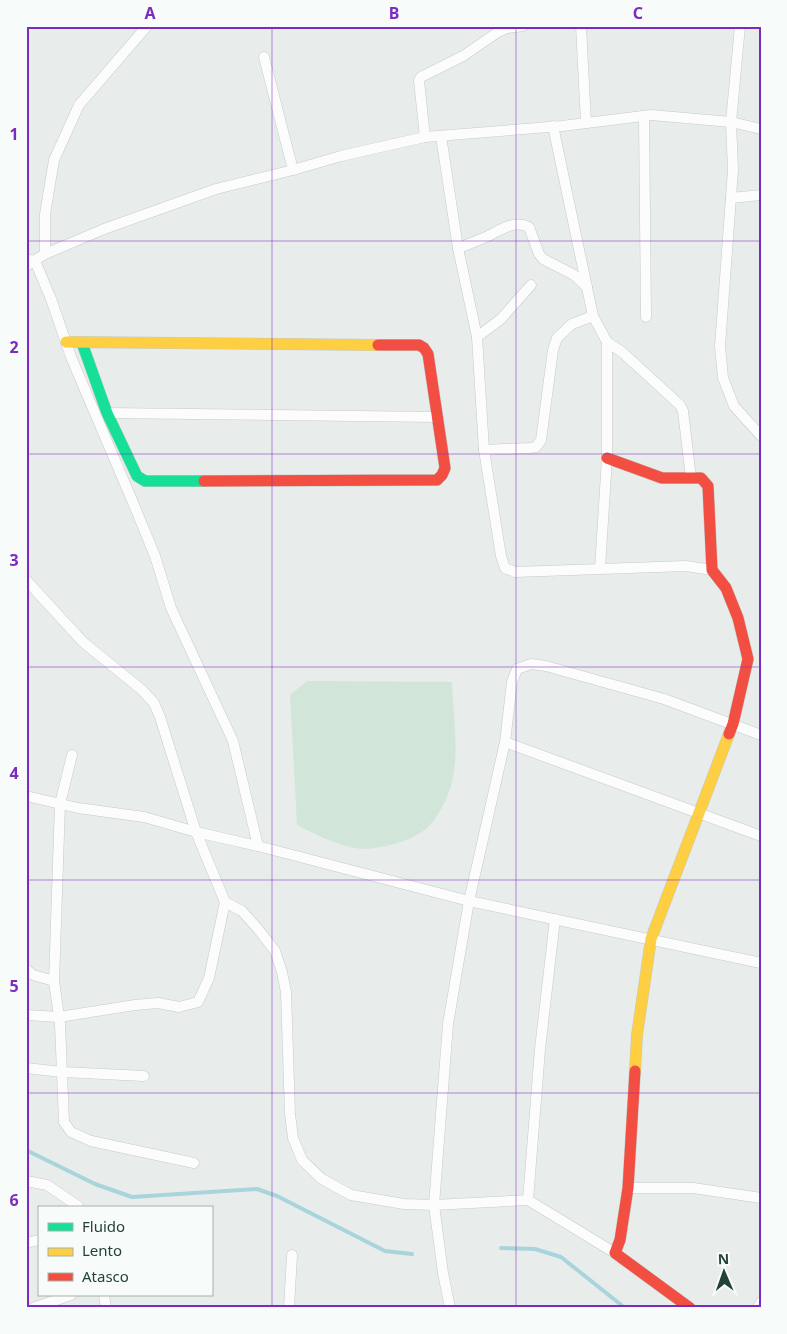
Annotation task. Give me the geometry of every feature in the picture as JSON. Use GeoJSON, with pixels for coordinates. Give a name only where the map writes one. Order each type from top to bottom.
{"type":"FeatureCollection","features":[{"type":"Feature","properties":{"kind":"street"},"geometry":{"type":"LineString","coordinates":[[45,254],[45,214],[54,160],[79,105],[147,26]]}},
{"type":"Feature","properties":{"kind":"street"},"geometry":{"type":"LineString","coordinates":[[425,137],[419,82],[421,77],[464,56],[506,28],[523,26]]}},
{"type":"Feature","properties":{"kind":"street"},"geometry":{"type":"LineString","coordinates":[[581,26],[586,123]]}},
{"type":"Feature","properties":{"kind":"street"},"geometry":{"type":"LineString","coordinates":[[740,26],[731,122],[733,170],[720,346],[723,378],[734,406],[761,436]]}},
{"type":"Feature","properties":{"kind":"street"},"geometry":{"type":"LineString","coordinates":[[264,57],[293,170]]}},
{"type":"Feature","properties":{"kind":"street"},"geometry":{"type":"LineString","coordinates":[[258,846],[234,741],[171,608],[138,514],[66,342],[51,299],[29,262],[104,229],[216,189],[341,156],[425,137],[586,123],[651,115],[731,122],[761,129]]}},
{"type":"Feature","properties":{"kind":"street"},"geometry":{"type":"LineString","coordinates":[[644,116],[646,316]]}},
{"type":"Feature","properties":{"kind":"street"},"geometry":{"type":"LineString","coordinates":[[553,126],[593,316],[607,342],[622,352],[680,405],[683,411],[691,478]]}},
{"type":"Feature","properties":{"kind":"street"},"geometry":{"type":"LineString","coordinates":[[441,136],[458,248],[478,337],[484,450],[501,556],[505,568],[515,572],[686,566],[712,570]]}},
{"type":"Feature","properties":{"kind":"street"},"geometry":{"type":"LineString","coordinates":[[731,198],[761,195]]}},
{"type":"Feature","properties":{"kind":"street"},"geometry":{"type":"LineString","coordinates":[[458,248],[510,225],[523,224],[529,227],[539,254],[543,259],[574,275],[587,287]]}},
{"type":"Feature","properties":{"kind":"street"},"geometry":{"type":"LineString","coordinates":[[478,337],[502,319],[531,285]]}},
{"type":"Feature","properties":{"kind":"street"},"geometry":{"type":"LineString","coordinates":[[484,450],[536,447],[541,440],[553,350],[557,338],[572,324],[593,316]]}},
{"type":"Feature","properties":{"kind":"street"},"geometry":{"type":"LineString","coordinates":[[66,342],[419,345],[428,354],[445,468],[437,480],[145,481],[137,476],[107,413],[82,343]]}},
{"type":"Feature","properties":{"kind":"street"},"geometry":{"type":"LineString","coordinates":[[600,568],[607,458],[607,342]]}},
{"type":"Feature","properties":{"kind":"street"},"geometry":{"type":"LineString","coordinates":[[107,413],[437,416]]}},
{"type":"Feature","properties":{"kind":"street"},"geometry":{"type":"LineString","coordinates":[[607,458],[662,478],[700,478],[708,486],[712,570],[726,588],[738,618],[748,659],[733,724],[651,939],[637,1034],[628,1188],[620,1240],[615,1253]]}},
{"type":"Feature","properties":{"kind":"street"},"geometry":{"type":"LineString","coordinates":[[26,580],[83,642],[142,690],[154,703],[196,832],[225,902],[209,978],[198,1002],[179,1007],[158,1003],[135,1005],[59,1017],[26,1015]]}},
{"type":"Feature","properties":{"kind":"street"},"geometry":{"type":"LineString","coordinates":[[450,1308],[443,1273],[434,1205],[448,1024],[469,901],[505,742],[512,682],[517,669],[531,664],[546,666],[664,699],[761,736]]}},
{"type":"Feature","properties":{"kind":"street"},"geometry":{"type":"LineString","coordinates":[[505,742],[761,836]]}},
{"type":"Feature","properties":{"kind":"street"},"geometry":{"type":"LineString","coordinates":[[72,755],[60,804],[54,980],[59,1017],[64,1122],[71,1132],[92,1141],[194,1162]]}},
{"type":"Feature","properties":{"kind":"street"},"geometry":{"type":"LineString","coordinates":[[26,796],[78,808],[144,817],[196,832],[258,846],[469,901],[761,963]]}},
{"type":"Feature","properties":{"kind":"street"},"geometry":{"type":"LineString","coordinates":[[225,902],[242,911],[275,951],[286,992],[290,1114],[293,1138],[302,1160],[322,1179],[351,1195],[404,1204],[434,1205],[528,1200],[615,1253],[690,1308]]}},
{"type":"Feature","properties":{"kind":"street"},"geometry":{"type":"LineString","coordinates":[[528,1200],[540,1048],[555,919]]}},
{"type":"Feature","properties":{"kind":"street"},"geometry":{"type":"LineString","coordinates":[[26,969],[33,975],[54,980]]}},
{"type":"Feature","properties":{"kind":"street"},"geometry":{"type":"LineString","coordinates":[[26,1068],[62,1072],[144,1076]]}},
{"type":"Feature","properties":{"kind":"street"},"geometry":{"type":"LineString","coordinates":[[26,1181],[47,1185],[76,1206]]}},
{"type":"Feature","properties":{"kind":"street"},"geometry":{"type":"LineString","coordinates":[[628,1188],[693,1188],[761,1198]]}},
{"type":"Feature","properties":{"kind":"street"},"geometry":{"type":"LineString","coordinates":[[289,1308],[292,1255]]}},
{"type":"Feature","properties":{"kind":"street"},"geometry":{"type":"LineString","coordinates":[[33,1308],[68,1296]]}},
{"type":"Feature","properties":{"kind":"street"},"geometry":{"type":"LineString","coordinates":[[758,1308],[761,1302]]}},
{"type":"Feature","properties":{"kind":"green space"},"geometry":{"type":"Polygon","coordinates":[[[307,681],[452,682],[456,743],[453,778],[441,810],[423,831],[394,844],[362,849],[339,844],[297,825],[290,695],[307,681]]]}},
{"type":"Feature","properties":{"kind":"waterway"},"geometry":{"type":"LineString","coordinates":[[26,1150],[95,1184],[132,1197],[257,1189],[277,1196],[385,1251],[412,1254]]}},
{"type":"Feature","properties":{"kind":"waterway"},"geometry":{"type":"LineString","coordinates":[[501,1248],[535,1249],[561,1257],[625,1308]]}},
{"type":"Feature","properties":{"kind":"traffic: fast"},"geometry":{"type":"LineString","coordinates":[[82,343],[107,413],[137,476],[145,481],[204,481]]}},
{"type":"Feature","properties":{"kind":"traffic: slow"},"geometry":{"type":"LineString","coordinates":[[66,342],[378,345]]}},
{"type":"Feature","properties":{"kind":"traffic: slow"},"geometry":{"type":"LineString","coordinates":[[635,1071],[637,1035],[651,939],[729,734]]}},
{"type":"Feature","properties":{"kind":"traffic: jam"},"geometry":{"type":"LineString","coordinates":[[204,481],[437,480],[445,468],[428,354],[419,345],[378,345]]}},
{"type":"Feature","properties":{"kind":"traffic: jam"},"geometry":{"type":"LineString","coordinates":[[607,458],[662,478],[701,478],[708,486],[712,570],[726,588],[738,618],[748,659],[729,734]]}},
{"type":"Feature","properties":{"kind":"traffic: jam"},"geometry":{"type":"LineString","coordinates":[[635,1071],[628,1188],[620,1240],[615,1253],[690,1308]]}}]}
